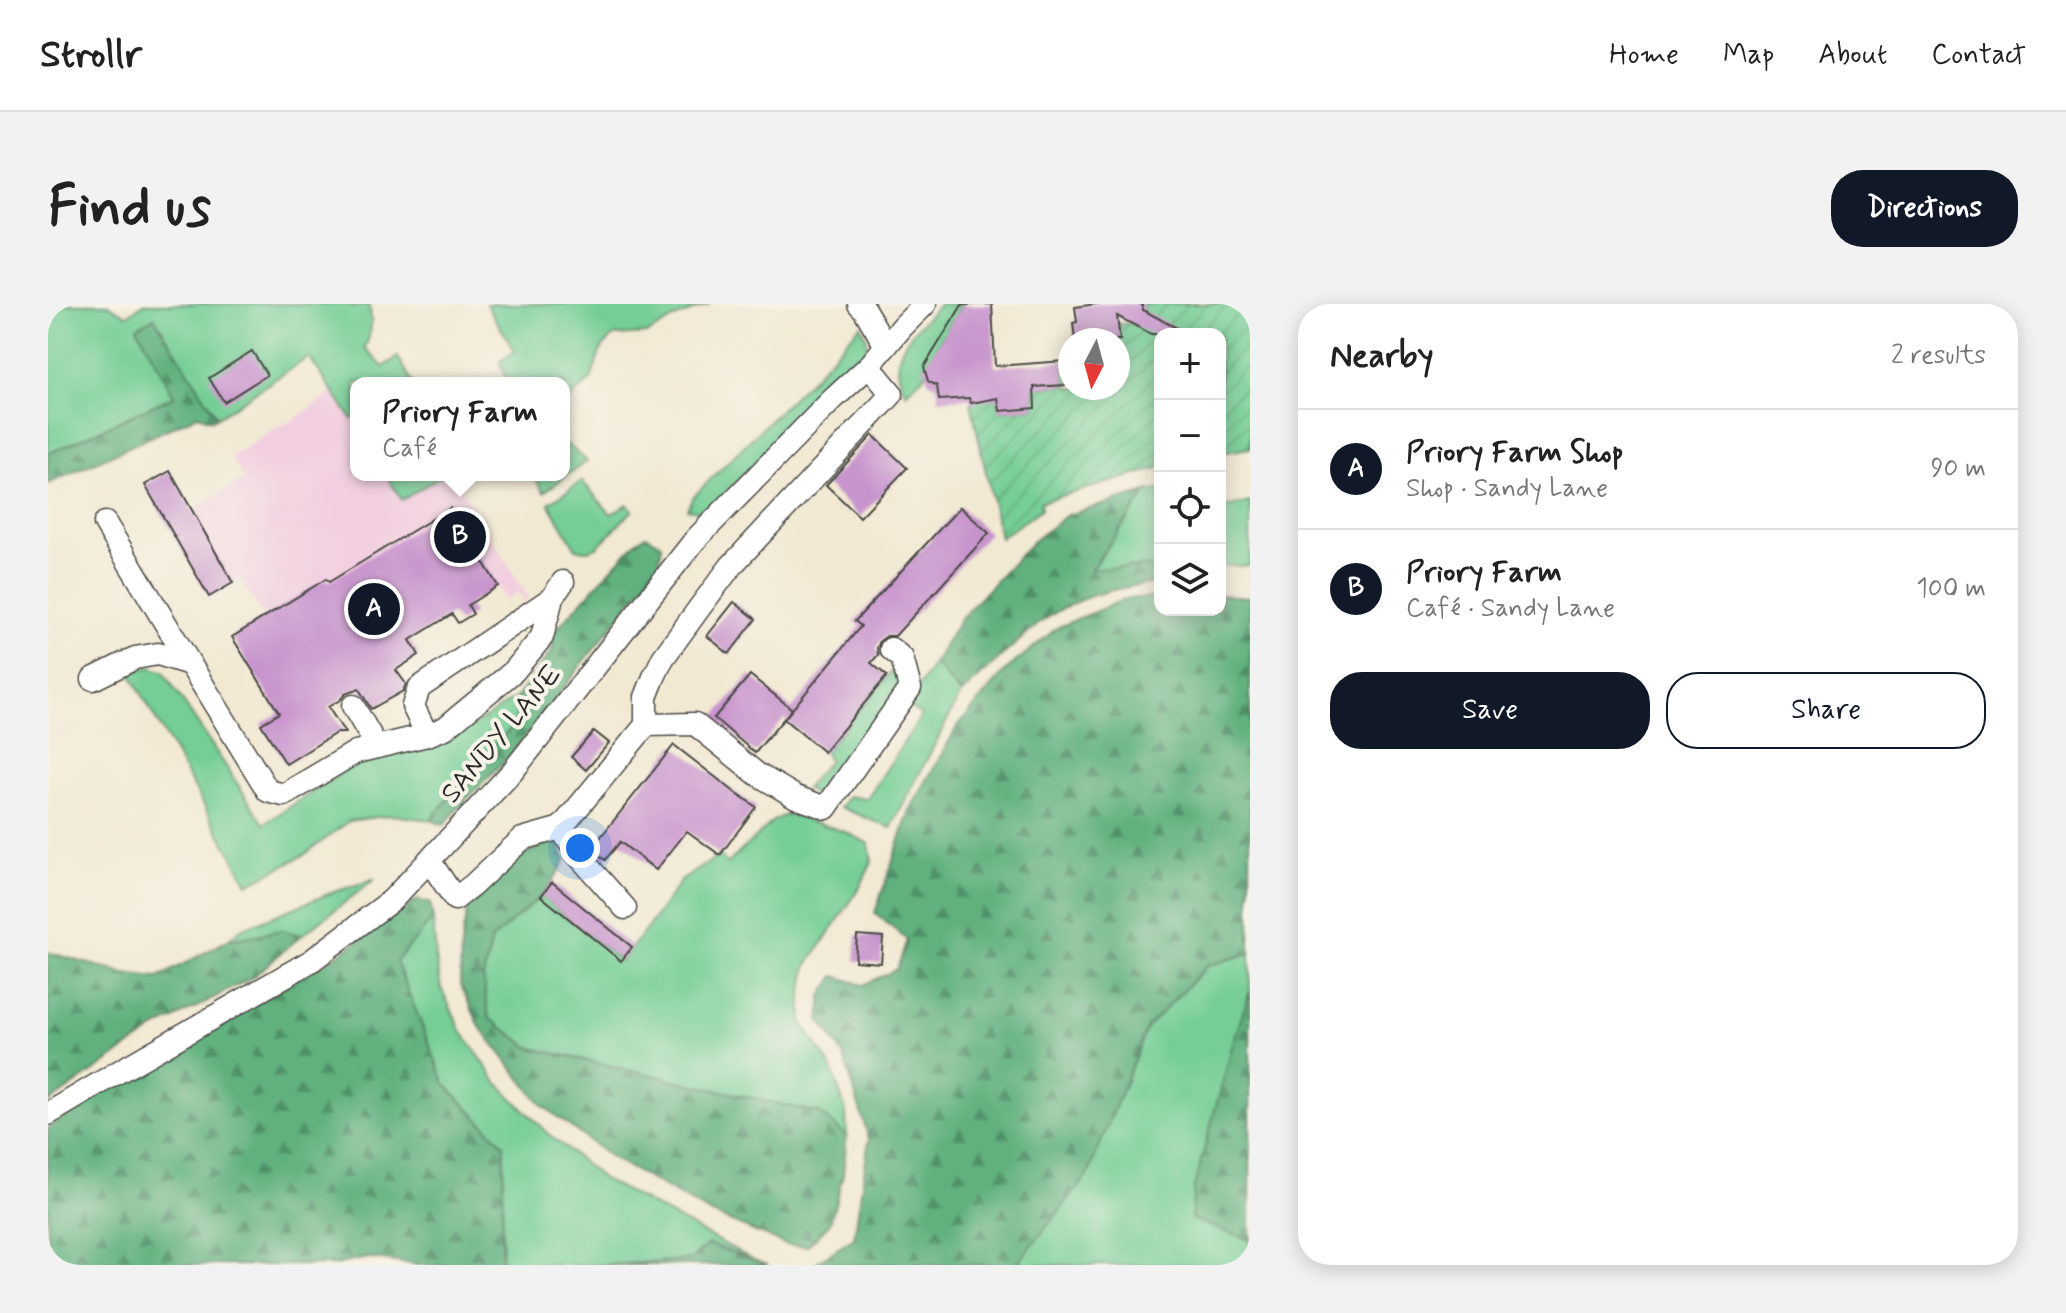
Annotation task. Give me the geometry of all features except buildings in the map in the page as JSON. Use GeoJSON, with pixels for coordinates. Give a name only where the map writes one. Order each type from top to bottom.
{"type":"FeatureCollection","features":[{"type":"Feature","properties":{"kind":"street"},"geometry":{"type":"LineString","coordinates":[[859,304],[886,346]]}},
{"type":"Feature","properties":{"kind":"street","name":"SANDY LANE"},"geometry":{"type":"LineString","coordinates":[[48,1114],[311,961],[392,900],[512,772],[695,540],[869,366],[925,304]]}},
{"type":"Feature","properties":{"kind":"street"},"geometry":{"type":"LineString","coordinates":[[429,860],[455,899],[522,839],[561,828],[646,725],[646,697],[663,658],[731,566],[892,394],[869,366]]}},
{"type":"Feature","properties":{"kind":"street"},"geometry":{"type":"LineString","coordinates":[[105,523],[268,791],[284,795],[356,752],[427,735],[445,728],[514,671],[542,637],[558,590],[419,688],[413,706],[427,735]]}},
{"type":"Feature","properties":{"kind":"street"},"geometry":{"type":"LineString","coordinates":[[646,725],[695,724],[757,774],[796,797],[826,808],[910,688],[902,658],[891,649]]}},
{"type":"Feature","properties":{"kind":"street"},"geometry":{"type":"LineString","coordinates":[[93,679],[135,658],[158,654],[190,664]]}},
{"type":"Feature","properties":{"kind":"street"},"geometry":{"type":"LineString","coordinates":[[353,706],[377,747]]}},
{"type":"Feature","properties":{"kind":"street"},"geometry":{"type":"LineString","coordinates":[[561,828],[576,853],[625,908]]}},
{"type":"Feature","properties":{"kind":"shaded area"},"geometry":{"type":"Polygon","coordinates":[[[365,348],[383,367],[398,357],[410,377],[350,377],[350,481],[457,481],[529,599],[525,602],[518,592],[506,600],[498,586],[468,605],[473,614],[458,623],[452,615],[410,640],[419,655],[388,675],[277,709],[232,637],[264,617],[240,579],[209,597],[170,471],[193,511],[244,480],[231,457],[334,392],[365,348]]]}},
{"type":"Feature","properties":{"kind":"green space"},"geometry":{"type":"Polygon","coordinates":[[[48,304],[108,304],[127,315],[144,304],[351,304],[354,308],[368,304],[371,326],[365,348],[383,367],[398,357],[410,377],[350,377],[350,416],[309,357],[217,417],[154,317],[137,327],[174,396],[48,454],[48,304]]]}},
{"type":"Feature","properties":{"kind":"green space"},"geometry":{"type":"Polygon","coordinates":[[[486,304],[710,304],[677,317],[647,334],[614,336],[601,349],[591,380],[570,399],[570,377],[506,377],[500,361],[515,351],[486,304]]]}},
{"type":"Feature","properties":{"kind":"green space"},"geometry":{"type":"Polygon","coordinates":[[[940,304],[962,304],[926,365],[926,373],[906,393],[898,366],[900,354],[912,333],[940,304]]]}},
{"type":"Feature","properties":{"kind":"green space"},"geometry":{"type":"Polygon","coordinates":[[[1142,304],[1250,304],[1250,448],[1226,452],[1226,328],[1154,328],[1154,470],[1040,502],[1041,509],[1000,538],[971,403],[997,389],[1000,411],[1035,408],[1034,387],[1058,386],[1058,400],[1130,400],[1130,328],[1118,328],[1118,324],[1144,325],[1142,304]]]}},
{"type":"Feature","properties":{"kind":"green space"},"geometry":{"type":"Polygon","coordinates":[[[154,317],[217,417],[212,420],[198,415],[48,484],[48,454],[174,396],[137,327],[154,317]]]}},
{"type":"Feature","properties":{"kind":"green space"},"geometry":{"type":"Polygon","coordinates":[[[861,325],[867,339],[867,350],[711,507],[700,511],[687,509],[692,498],[861,325]]]}},
{"type":"Feature","properties":{"kind":"green space"},"geometry":{"type":"Polygon","coordinates":[[[570,447],[587,461],[570,473],[570,447]]]}},
{"type":"Feature","properties":{"kind":"green space"},"geometry":{"type":"Polygon","coordinates":[[[390,481],[432,481],[402,500],[390,481]]]}},
{"type":"Feature","properties":{"kind":"green space"},"geometry":{"type":"Polygon","coordinates":[[[537,481],[559,481],[544,492],[537,481]]]}},
{"type":"Feature","properties":{"kind":"green space"},"geometry":{"type":"Polygon","coordinates":[[[582,481],[611,514],[627,504],[633,510],[597,547],[588,550],[576,549],[549,503],[582,481]]]}},
{"type":"Feature","properties":{"kind":"green space"},"geometry":{"type":"Polygon","coordinates":[[[1154,491],[1154,566],[1091,570],[1147,492],[1154,491]]]}},
{"type":"Feature","properties":{"kind":"green space"},"geometry":{"type":"Polygon","coordinates":[[[1147,492],[1091,569],[1154,566],[1154,584],[1099,594],[1057,612],[1023,637],[961,694],[934,663],[961,618],[1033,541],[1067,515],[1147,492]]]}},
{"type":"Feature","properties":{"kind":"green space"},"geometry":{"type":"Polygon","coordinates":[[[1250,502],[1250,566],[1226,566],[1226,506],[1250,502]]]}},
{"type":"Feature","properties":{"kind":"green space"},"geometry":{"type":"Polygon","coordinates":[[[646,535],[662,544],[659,566],[510,756],[444,825],[430,820],[452,795],[454,781],[515,725],[518,696],[552,651],[553,633],[635,543],[646,535]]]}},
{"type":"Feature","properties":{"kind":"green space"},"geometry":{"type":"Polygon","coordinates":[[[1226,595],[1250,597],[1250,953],[1207,966],[1147,1027],[1088,1175],[1016,1265],[812,1265],[854,1238],[869,1139],[843,1054],[820,1021],[822,996],[835,976],[863,985],[897,969],[907,940],[875,913],[910,810],[957,727],[1007,669],[1058,627],[1125,599],[1154,597],[1154,616],[1226,616],[1226,595]]]}},
{"type":"Feature","properties":{"kind":"green space"},"geometry":{"type":"Polygon","coordinates":[[[934,663],[961,694],[891,828],[840,807],[849,796],[867,799],[922,715],[907,705],[934,663]]]}},
{"type":"Feature","properties":{"kind":"green space"},"geometry":{"type":"Polygon","coordinates":[[[898,664],[902,686],[895,698],[815,795],[805,789],[829,760],[824,752],[898,664]]]}},
{"type":"Feature","properties":{"kind":"green space"},"geometry":{"type":"Polygon","coordinates":[[[149,667],[163,671],[264,824],[352,766],[443,742],[518,696],[515,725],[454,781],[452,795],[430,820],[391,815],[349,821],[304,855],[248,884],[130,673],[149,667]]]}},
{"type":"Feature","properties":{"kind":"green space"},"geometry":{"type":"Polygon","coordinates":[[[788,814],[846,832],[869,844],[872,862],[859,889],[807,966],[802,996],[802,1022],[832,1069],[846,1112],[847,1136],[819,1113],[531,1048],[489,1018],[483,978],[492,939],[541,896],[621,961],[681,881],[720,855],[727,864],[774,820],[788,814]]]}},
{"type":"Feature","properties":{"kind":"green space"},"geometry":{"type":"Polygon","coordinates":[[[555,840],[566,859],[552,882],[541,896],[492,939],[483,978],[489,1018],[531,1048],[819,1113],[847,1136],[843,1174],[830,1223],[807,1246],[787,1245],[710,1213],[610,1157],[542,1105],[480,1027],[460,984],[461,944],[467,910],[524,854],[555,840]]]}},
{"type":"Feature","properties":{"kind":"green space"},"geometry":{"type":"Polygon","coordinates":[[[375,879],[301,936],[282,930],[228,940],[241,929],[375,879]]]}},
{"type":"Feature","properties":{"kind":"green space"},"geometry":{"type":"Polygon","coordinates":[[[417,900],[430,903],[433,919],[396,961],[445,1084],[504,1145],[501,1262],[541,1265],[420,1265],[367,1258],[334,1265],[48,1265],[48,1129],[115,1082],[336,956],[417,900]]]}},
{"type":"Feature","properties":{"kind":"green space"},"geometry":{"type":"Polygon","coordinates":[[[433,919],[441,988],[461,1030],[497,1082],[546,1132],[603,1179],[752,1259],[708,1244],[691,1260],[606,1265],[501,1262],[504,1145],[445,1084],[396,961],[433,919]]]}},
{"type":"Feature","properties":{"kind":"green space"},"geometry":{"type":"Polygon","coordinates":[[[283,930],[301,936],[253,977],[153,1030],[48,1103],[48,952],[125,974],[158,978],[228,940],[283,930]]]}},
{"type":"Feature","properties":{"kind":"green space"},"geometry":{"type":"Polygon","coordinates":[[[1250,953],[1250,1265],[1016,1265],[1088,1175],[1147,1027],[1207,966],[1250,953]]]}},
{"type":"Feature","properties":{"kind":"green space"},"geometry":{"type":"Polygon","coordinates":[[[1250,991],[1250,1240],[1191,1219],[1194,1187],[1250,991]]]}},
{"type":"Feature","properties":{"kind":"green space"},"geometry":{"type":"Polygon","coordinates":[[[708,1244],[768,1265],[606,1265],[690,1260],[708,1244]]]}},
{"type":"Feature","properties":{"kind":"place","name":"Priory Farm"},"geometry":{"type":"Point","coordinates":[460,537]}},
{"type":"Feature","properties":{"kind":"place","name":"Priory Farm Shop"},"geometry":{"type":"Point","coordinates":[374,609]}}]}
